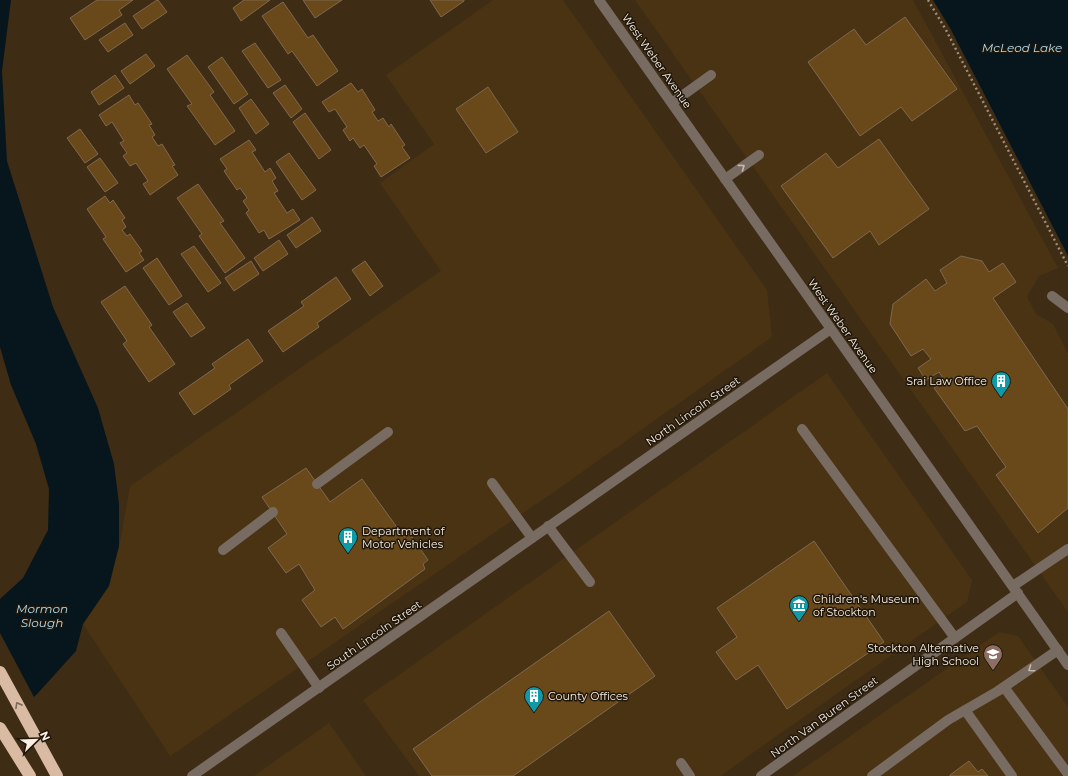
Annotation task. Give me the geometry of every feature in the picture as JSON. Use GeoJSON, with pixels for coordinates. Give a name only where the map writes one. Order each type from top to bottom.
{"type":"FeatureCollection","features":[{"type":"Feature","properties":{"kind":"highway"},"geometry":{"type":"LineString","coordinates":[[0,672],[56,776]]}},
{"type":"Feature","properties":{"kind":"highway"},"geometry":{"type":"LineString","coordinates":[[0,728],[30,776]]}},
{"type":"Feature","properties":{"kind":"street","name":"West Weber Avenue"},"geometry":{"type":"LineString","coordinates":[[599,0],[1068,665]]}},
{"type":"Feature","properties":{"kind":"street"},"geometry":{"type":"LineString","coordinates":[[672,103],[711,75]]}},
{"type":"Feature","properties":{"kind":"street"},"geometry":{"type":"LineString","coordinates":[[725,179],[759,155]]}},
{"type":"Feature","properties":{"kind":"street"},"geometry":{"type":"LineString","coordinates":[[1052,296],[1068,308]]}},
{"type":"Feature","properties":{"kind":"street","name":"North Lincoln Street"},"geometry":{"type":"LineString","coordinates":[[569,512],[831,329]]}},
{"type":"Feature","properties":{"kind":"street"},"geometry":{"type":"LineString","coordinates":[[802,429],[955,638]]}},
{"type":"Feature","properties":{"kind":"street"},"geometry":{"type":"LineString","coordinates":[[317,484],[388,432]]}},
{"type":"Feature","properties":{"kind":"street"},"geometry":{"type":"LineString","coordinates":[[492,483],[532,538]]}},
{"type":"Feature","properties":{"kind":"street"},"geometry":{"type":"LineString","coordinates":[[223,550],[273,512]]}},
{"type":"Feature","properties":{"kind":"street","name":"South Lincoln Street"},"geometry":{"type":"LineString","coordinates":[[192,776],[569,512]]}},
{"type":"Feature","properties":{"kind":"street"},"geometry":{"type":"LineString","coordinates":[[548,526],[590,582]]}},
{"type":"Feature","properties":{"kind":"street","name":"North Van Buren Street"},"geometry":{"type":"LineString","coordinates":[[764,775],[955,638],[1068,549]]}},
{"type":"Feature","properties":{"kind":"street"},"geometry":{"type":"LineString","coordinates":[[281,633],[319,688]]}},
{"type":"Feature","properties":{"kind":"street"},"geometry":{"type":"LineString","coordinates":[[872,776],[948,720],[1004,687],[1058,650]]}},
{"type":"Feature","properties":{"kind":"street"},"geometry":{"type":"LineString","coordinates":[[1004,687],[1068,774]]}},
{"type":"Feature","properties":{"kind":"street"},"geometry":{"type":"LineString","coordinates":[[965,710],[1012,776]]}},
{"type":"Feature","properties":{"kind":"street"},"geometry":{"type":"LineString","coordinates":[[681,763],[690,776]]}},
{"type":"Feature","properties":{"kind":"path"},"geometry":{"type":"LineString","coordinates":[[928,0],[946,30],[1068,266]]}},
{"type":"Feature","properties":{"kind":"shaded area"},"geometry":{"type":"Polygon","coordinates":[[[493,0],[563,0],[767,290],[772,337],[561,487],[170,756],[83,624],[109,586],[121,537],[130,486],[441,271],[380,183],[434,144],[386,75],[493,0]]]}},
{"type":"Feature","properties":{"kind":"shaded area"},"geometry":{"type":"Polygon","coordinates":[[[635,0],[913,0],[1058,268],[1039,276],[1027,297],[1036,314],[1053,324],[1068,354],[1068,612],[635,0]]]}},
{"type":"Feature","properties":{"kind":"shaded area"},"geometry":{"type":"Polygon","coordinates":[[[827,373],[972,580],[967,602],[720,776],[419,776],[363,700],[827,373]]]}},
{"type":"Feature","properties":{"kind":"shaded area","name":"Stockton Alternative High School"},"geometry":{"type":"Polygon","coordinates":[[[999,632],[1018,636],[1068,707],[1068,776],[793,776],[999,632]]]}},
{"type":"Feature","properties":{"kind":"shaded area"},"geometry":{"type":"Polygon","coordinates":[[[329,723],[366,776],[254,776],[329,723]]]}},
{"type":"Feature","properties":{"kind":"water","name":"Mormon Slough"},"geometry":{"type":"Polygon","coordinates":[[[0,0],[11,0],[2,71],[7,161],[53,307],[98,408],[114,464],[119,504],[119,546],[109,586],[83,624],[76,651],[11,720],[0,727],[0,599],[23,578],[48,530],[49,489],[36,444],[11,385],[0,347],[0,0]]]}},
{"type":"Feature","properties":{"kind":"water","name":"McLeod Lake"},"geometry":{"type":"Polygon","coordinates":[[[933,0],[1068,0],[1068,256],[950,28],[933,0]]]}},
{"type":"Feature","properties":{"kind":"pier","name":"Mormon Slough"},"geometry":{"type":"Polygon","coordinates":[[[0,633],[35,699],[13,721],[0,729],[0,633]]]}},
{"type":"Feature","properties":{"kind":"building"},"geometry":{"type":"Polygon","coordinates":[[[97,0],[133,0],[119,10],[122,15],[85,40],[70,18],[97,0]]]}},
{"type":"Feature","properties":{"kind":"building"},"geometry":{"type":"Polygon","coordinates":[[[157,0],[167,12],[142,29],[133,16],[157,0]]]}},
{"type":"Feature","properties":{"kind":"building"},"geometry":{"type":"Polygon","coordinates":[[[244,0],[270,0],[241,21],[233,8],[244,0]]]}},
{"type":"Feature","properties":{"kind":"building"},"geometry":{"type":"Polygon","coordinates":[[[303,0],[342,0],[315,18],[303,0]]]}},
{"type":"Feature","properties":{"kind":"building"},"geometry":{"type":"Polygon","coordinates":[[[430,0],[464,0],[464,1],[441,17],[430,0]]]}},
{"type":"Feature","properties":{"kind":"building"},"geometry":{"type":"Polygon","coordinates":[[[283,2],[308,38],[313,35],[338,71],[317,86],[292,51],[288,54],[262,16],[283,2]]]}},
{"type":"Feature","properties":{"kind":"building"},"geometry":{"type":"Polygon","coordinates":[[[905,17],[957,89],[912,121],[901,107],[860,136],[808,62],[854,29],[866,45],[905,17]]]}},
{"type":"Feature","properties":{"kind":"building"},"geometry":{"type":"Polygon","coordinates":[[[125,23],[133,35],[108,52],[99,40],[125,23]]]}},
{"type":"Feature","properties":{"kind":"building"},"geometry":{"type":"Polygon","coordinates":[[[255,43],[281,80],[268,88],[242,51],[255,43]]]}},
{"type":"Feature","properties":{"kind":"building"},"geometry":{"type":"Polygon","coordinates":[[[146,54],[155,66],[130,84],[121,71],[146,54]]]}},
{"type":"Feature","properties":{"kind":"building"},"geometry":{"type":"Polygon","coordinates":[[[187,55],[214,92],[210,95],[235,131],[215,145],[187,106],[192,104],[167,69],[187,55]]]}},
{"type":"Feature","properties":{"kind":"building"},"geometry":{"type":"Polygon","coordinates":[[[222,57],[248,94],[234,104],[208,67],[222,57]]]}},
{"type":"Feature","properties":{"kind":"building"},"geometry":{"type":"Polygon","coordinates":[[[115,75],[124,88],[99,105],[91,92],[115,75]]]}},
{"type":"Feature","properties":{"kind":"building"},"geometry":{"type":"Polygon","coordinates":[[[351,83],[358,92],[362,89],[375,110],[372,112],[378,121],[383,118],[389,127],[391,124],[405,145],[402,147],[410,158],[381,177],[374,166],[377,164],[364,145],[360,148],[353,138],[350,141],[343,130],[347,127],[335,109],[329,112],[322,102],[351,83]]]}},
{"type":"Feature","properties":{"kind":"building"},"geometry":{"type":"Polygon","coordinates":[[[285,85],[302,109],[291,118],[273,93],[285,85]]]}},
{"type":"Feature","properties":{"kind":"building"},"geometry":{"type":"Polygon","coordinates":[[[488,87],[518,132],[486,153],[456,109],[488,87]]]}},
{"type":"Feature","properties":{"kind":"building"},"geometry":{"type":"Polygon","coordinates":[[[129,95],[135,105],[138,103],[152,124],[149,125],[155,135],[152,137],[158,146],[162,144],[175,165],[172,166],[178,175],[150,195],[143,184],[148,181],[136,163],[130,166],[123,156],[127,153],[120,143],[124,141],[112,122],[106,126],[99,115],[129,95]]]}},
{"type":"Feature","properties":{"kind":"building"},"geometry":{"type":"Polygon","coordinates":[[[251,99],[269,124],[256,134],[239,108],[251,99]]]}},
{"type":"Feature","properties":{"kind":"building"},"geometry":{"type":"Polygon","coordinates":[[[305,113],[331,150],[319,159],[293,122],[305,113]]]}},
{"type":"Feature","properties":{"kind":"building"},"geometry":{"type":"Polygon","coordinates":[[[80,129],[98,154],[85,163],[67,138],[80,129]]]}},
{"type":"Feature","properties":{"kind":"building"},"geometry":{"type":"Polygon","coordinates":[[[879,139],[929,209],[879,245],[870,231],[833,258],[781,186],[826,153],[838,168],[879,139]]]}},
{"type":"Feature","properties":{"kind":"building"},"geometry":{"type":"Polygon","coordinates":[[[249,140],[256,150],[252,152],[265,172],[270,168],[276,178],[272,181],[278,191],[274,193],[287,213],[293,209],[300,220],[269,239],[264,230],[259,233],[246,213],[249,210],[243,201],[247,198],[240,188],[237,190],[224,171],[227,169],[220,159],[249,140]]]}},
{"type":"Feature","properties":{"kind":"building"},"geometry":{"type":"Polygon","coordinates":[[[289,153],[316,190],[302,200],[276,162],[289,153]]]}},
{"type":"Feature","properties":{"kind":"building"},"geometry":{"type":"Polygon","coordinates":[[[100,158],[118,183],[105,192],[87,167],[100,158]]]}},
{"type":"Feature","properties":{"kind":"building"},"geometry":{"type":"Polygon","coordinates":[[[198,184],[224,221],[220,223],[245,258],[225,273],[199,236],[202,234],[177,198],[198,184]]]}},
{"type":"Feature","properties":{"kind":"building"},"geometry":{"type":"Polygon","coordinates":[[[105,196],[110,203],[113,200],[125,218],[122,220],[126,227],[122,230],[127,236],[130,234],[142,251],[139,253],[144,260],[126,272],[103,239],[106,237],[87,209],[105,196]]]}},
{"type":"Feature","properties":{"kind":"building"},"geometry":{"type":"Polygon","coordinates":[[[312,217],[321,231],[296,248],[287,235],[312,217]]]}},
{"type":"Feature","properties":{"kind":"building"},"geometry":{"type":"Polygon","coordinates":[[[279,240],[288,254],[263,271],[254,258],[279,240]]]}},
{"type":"Feature","properties":{"kind":"building"},"geometry":{"type":"Polygon","coordinates":[[[194,246],[221,283],[208,292],[181,254],[194,246]]]}},
{"type":"Feature","properties":{"kind":"building","name":"Srai Law Office"},"geometry":{"type":"Polygon","coordinates":[[[961,256],[982,261],[989,272],[1003,263],[1016,282],[993,298],[1068,409],[1068,508],[1038,533],[996,475],[1006,467],[977,426],[965,431],[934,388],[945,381],[939,372],[926,380],[918,368],[931,359],[923,349],[911,356],[890,324],[893,304],[926,279],[935,291],[947,283],[940,270],[961,256]]]}},
{"type":"Feature","properties":{"kind":"building"},"geometry":{"type":"Polygon","coordinates":[[[157,258],[182,296],[169,305],[143,268],[157,258]]]}},
{"type":"Feature","properties":{"kind":"building"},"geometry":{"type":"Polygon","coordinates":[[[251,261],[259,274],[234,291],[225,278],[251,261]]]}},
{"type":"Feature","properties":{"kind":"building"},"geometry":{"type":"Polygon","coordinates":[[[365,261],[383,286],[370,296],[352,270],[365,261]]]}},
{"type":"Feature","properties":{"kind":"building"},"geometry":{"type":"Polygon","coordinates":[[[336,277],[351,299],[317,323],[319,327],[283,352],[268,331],[304,306],[301,302],[336,277]]]}},
{"type":"Feature","properties":{"kind":"building"},"geometry":{"type":"Polygon","coordinates":[[[125,286],[152,325],[149,327],[175,364],[149,382],[123,344],[127,341],[101,302],[125,286]]]}},
{"type":"Feature","properties":{"kind":"building"},"geometry":{"type":"Polygon","coordinates":[[[187,303],[205,328],[191,337],[173,312],[187,303]]]}},
{"type":"Feature","properties":{"kind":"building"},"geometry":{"type":"Polygon","coordinates":[[[248,339],[263,361],[229,385],[231,389],[194,415],[179,393],[215,368],[212,364],[248,339]]]}},
{"type":"Feature","properties":{"kind":"building","name":"Department of Motor Vehicles"},"geometry":{"type":"Polygon","coordinates":[[[306,468],[330,502],[362,479],[404,537],[409,533],[428,560],[423,564],[425,569],[343,629],[335,617],[321,627],[302,600],[315,590],[299,564],[286,573],[268,548],[287,534],[262,497],[306,468]]]}},
{"type":"Feature","properties":{"kind":"building","name":"Children's Museum of Stockton"},"geometry":{"type":"Polygon","coordinates":[[[814,541],[884,642],[787,709],[758,665],[736,680],[716,652],[737,637],[717,608],[814,541]]]}},
{"type":"Feature","properties":{"kind":"building","name":"County Offices"},"geometry":{"type":"Polygon","coordinates":[[[609,611],[655,676],[513,776],[432,776],[413,749],[609,611]]]}},
{"type":"Feature","properties":{"kind":"building"},"geometry":{"type":"Polygon","coordinates":[[[969,761],[978,772],[982,769],[988,776],[950,776],[950,775],[969,761]]]}},
{"type":"Feature","properties":{"kind":"place","name":"Srai Law Office"},"geometry":{"type":"Point","coordinates":[1001,398]}},
{"type":"Feature","properties":{"kind":"place","name":"Department of Motor Vehicles"},"geometry":{"type":"Point","coordinates":[348,554]}},
{"type":"Feature","properties":{"kind":"place","name":"Children's Museum of Stockton"},"geometry":{"type":"Point","coordinates":[799,622]}},
{"type":"Feature","properties":{"kind":"place","name":"Stockton Alternative High School"},"geometry":{"type":"Point","coordinates":[993,671]}},
{"type":"Feature","properties":{"kind":"place","name":"County Offices"},"geometry":{"type":"Point","coordinates":[534,713]}}]}
